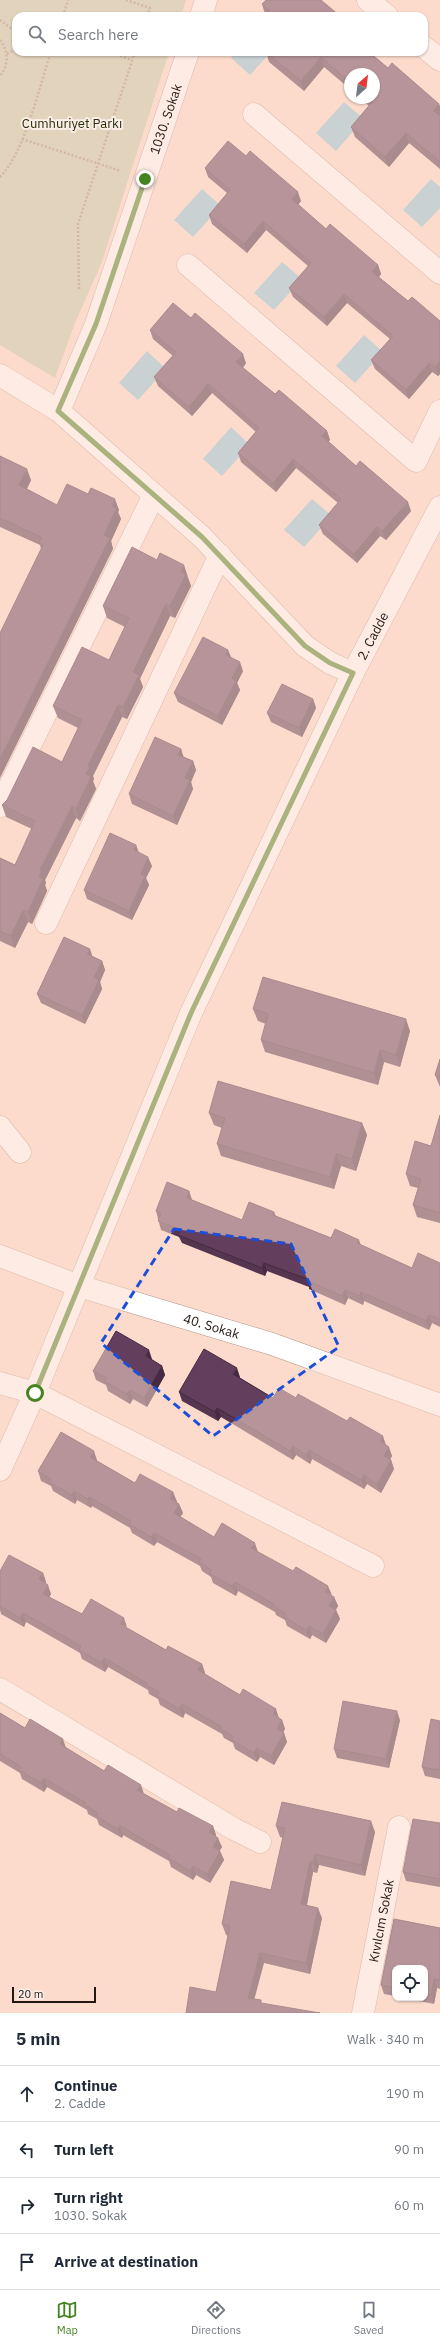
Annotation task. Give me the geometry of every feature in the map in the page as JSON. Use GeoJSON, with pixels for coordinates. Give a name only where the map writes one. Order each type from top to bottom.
{"type":"FeatureCollection","features":[{"type":"Feature","properties":{"kind":"street"},"geometry":{"type":"LineString","coordinates":[[202,12],[206,0]]}},
{"type":"Feature","properties":{"kind":"street"},"geometry":{"type":"LineString","coordinates":[[368,0],[382,12]]}},
{"type":"Feature","properties":{"kind":"street"},"geometry":{"type":"LineString","coordinates":[[428,50],[440,60]]}},
{"type":"Feature","properties":{"kind":"street","name":"1030. Sokak"},"geometry":{"type":"LineString","coordinates":[[58,411],[96,324],[187,56]]}},
{"type":"Feature","properties":{"kind":"street"},"geometry":{"type":"LineString","coordinates":[[254,114],[440,273]]}},
{"type":"Feature","properties":{"kind":"street"},"geometry":{"type":"LineString","coordinates":[[188,265],[416,462],[440,411]]}},
{"type":"Feature","properties":{"kind":"street"},"geometry":{"type":"LineString","coordinates":[[0,375],[58,411],[154,495],[220,555],[305,646],[330,663],[353,673]]}},
{"type":"Feature","properties":{"kind":"street"},"geometry":{"type":"LineString","coordinates":[[0,806],[154,495]]}},
{"type":"Feature","properties":{"kind":"street","name":"2. Cadde"},"geometry":{"type":"LineString","coordinates":[[0,1470],[35,1393],[191,1013],[353,673],[440,507]]}},
{"type":"Feature","properties":{"kind":"street"},"geometry":{"type":"LineString","coordinates":[[46,923],[220,555]]}},
{"type":"Feature","properties":{"kind":"street"},"geometry":{"type":"LineString","coordinates":[[0,1127],[20,1152]]}},
{"type":"Feature","properties":{"kind":"street","name":"40. Sokak"},"geometry":{"type":"LineString","coordinates":[[0,1256],[79,1286],[272,1344],[431,1402]]}},
{"type":"Feature","properties":{"kind":"street"},"geometry":{"type":"LineString","coordinates":[[0,1383],[35,1393],[373,1566]]}},
{"type":"Feature","properties":{"kind":"street"},"geometry":{"type":"LineString","coordinates":[[0,1689],[234,1829],[260,1842]]}},
{"type":"Feature","properties":{"kind":"street","name":"Kıvılcım Sokak"},"geometry":{"type":"LineString","coordinates":[[363,2013],[399,1828]]}},
{"type":"Feature","properties":{"kind":"path"},"geometry":{"type":"LineString","coordinates":[[64,12],[68,0]]}},
{"type":"Feature","properties":{"kind":"path"},"geometry":{"type":"LineString","coordinates":[[126,0],[150,8],[148,12]]}},
{"type":"Feature","properties":{"kind":"path"},"geometry":{"type":"LineString","coordinates":[[0,20],[12,29]]}},
{"type":"Feature","properties":{"kind":"path"},"geometry":{"type":"LineString","coordinates":[[0,40],[7,54],[5,70],[0,76]]}},
{"type":"Feature","properties":{"kind":"path"},"geometry":{"type":"LineString","coordinates":[[7,54],[12,52]]}},
{"type":"Feature","properties":{"kind":"path"},"geometry":{"type":"LineString","coordinates":[[0,177],[8,169],[22,139],[50,56]]}},
{"type":"Feature","properties":{"kind":"path"},"geometry":{"type":"LineString","coordinates":[[120,56],[132,60]]}},
{"type":"Feature","properties":{"kind":"path"},"geometry":{"type":"LineString","coordinates":[[96,324],[79,297],[78,224],[134,56]]}},
{"type":"Feature","properties":{"kind":"path"},"geometry":{"type":"LineString","coordinates":[[22,139],[145,179]]}},
{"type":"Feature","properties":{"kind":"highlighted area"},"geometry":{"type":"Polygon","coordinates":[[[174,1229],[291,1244],[339,1347],[213,1436],[101,1343],[174,1229]]]}},
{"type":"Feature","properties":{"kind":"green space","name":"Cumhuriyet Parkı"},"geometry":{"type":"Polygon","coordinates":[[[0,0],[186,0],[182,12],[12,12],[12,56],[168,56],[102,262],[75,323],[55,378],[0,345],[0,0]]]}},
{"type":"Feature","properties":{"kind":"water"},"geometry":{"type":"Polygon","coordinates":[[[233,56],[267,56],[250,75],[231,58],[233,56]]]}},
{"type":"Feature","properties":{"kind":"water"},"geometry":{"type":"Polygon","coordinates":[[[344,102],[344,104],[346,104],[364,119],[336,151],[316,133],[344,102]]]}},
{"type":"Feature","properties":{"kind":"water"},"geometry":{"type":"Polygon","coordinates":[[[431,179],[440,187],[440,208],[422,227],[403,210],[431,179]]]}},
{"type":"Feature","properties":{"kind":"water"},"geometry":{"type":"Polygon","coordinates":[[[202,189],[221,206],[193,237],[174,220],[202,189]]]}},
{"type":"Feature","properties":{"kind":"water"},"geometry":{"type":"Polygon","coordinates":[[[282,262],[302,279],[274,310],[254,293],[282,262]]]}},
{"type":"Feature","properties":{"kind":"water"},"geometry":{"type":"Polygon","coordinates":[[[364,335],[383,352],[355,383],[336,366],[364,335]]]}},
{"type":"Feature","properties":{"kind":"water"},"geometry":{"type":"Polygon","coordinates":[[[147,351],[166,369],[138,400],[119,383],[147,351]]]}},
{"type":"Feature","properties":{"kind":"water"},"geometry":{"type":"Polygon","coordinates":[[[231,427],[250,445],[222,476],[203,459],[231,427]]]}},
{"type":"Feature","properties":{"kind":"water"},"geometry":{"type":"Polygon","coordinates":[[[312,499],[332,516],[304,547],[284,530],[312,499]]]}},
{"type":"Feature","properties":{"kind":"building"},"geometry":{"type":"Polygon","coordinates":[[[266,0],[321,0],[335,12],[271,12],[262,4],[266,0]]]}},
{"type":"Feature","properties":{"kind":"building"},"geometry":{"type":"Polygon","coordinates":[[[271,56],[374,56],[388,68],[392,63],[439,104],[434,111],[440,116],[440,162],[406,133],[385,157],[351,127],[370,104],[380,104],[380,68],[344,68],[344,78],[321,57],[301,81],[271,56]]]}},
{"type":"Feature","properties":{"kind":"building"},"geometry":{"type":"Polygon","coordinates":[[[228,141],[246,156],[250,151],[298,192],[292,199],[326,229],[330,224],[378,265],[372,272],[408,301],[412,297],[440,321],[440,361],[435,367],[429,363],[406,390],[371,360],[393,336],[344,294],[324,317],[289,288],[311,263],[263,221],[244,244],[209,215],[230,190],[205,168],[228,141]]]}},
{"type":"Feature","properties":{"kind":"building"},"geometry":{"type":"Polygon","coordinates":[[[173,303],[191,318],[195,313],[243,354],[236,362],[275,394],[279,390],[327,431],[322,436],[356,466],[360,461],[408,502],[382,531],[377,527],[354,554],[319,525],[341,499],[293,459],[273,483],[238,453],[259,428],[208,384],[189,407],[154,377],[176,352],[150,330],[173,303]]]}},
{"type":"Feature","properties":{"kind":"building"},"geometry":{"type":"Polygon","coordinates":[[[0,456],[27,469],[19,485],[57,505],[67,484],[88,494],[91,488],[115,499],[112,506],[117,508],[104,535],[110,538],[0,759],[0,633],[43,545],[39,543],[41,537],[0,518],[0,456]]]}},
{"type":"Feature","properties":{"kind":"building"},"geometry":{"type":"Polygon","coordinates":[[[132,547],[157,560],[160,553],[184,565],[181,572],[186,574],[170,606],[166,604],[133,672],[139,675],[123,707],[118,705],[88,766],[90,767],[86,774],[91,777],[76,809],[72,806],[40,870],[42,871],[39,877],[43,879],[28,912],[23,910],[11,936],[0,931],[0,858],[15,865],[35,821],[2,805],[7,800],[33,747],[62,762],[82,720],[53,706],[82,647],[109,660],[129,618],[103,606],[132,547]]]}},
{"type":"Feature","properties":{"kind":"building"},"geometry":{"type":"Polygon","coordinates":[[[203,637],[228,650],[226,655],[240,662],[232,678],[236,681],[218,716],[174,693],[203,637]]]}},
{"type":"Feature","properties":{"kind":"building"},"geometry":{"type":"Polygon","coordinates":[[[282,684],[313,699],[299,728],[267,713],[282,684]]]}},
{"type":"Feature","properties":{"kind":"building"},"geometry":{"type":"Polygon","coordinates":[[[155,737],[181,749],[178,755],[193,761],[185,778],[190,780],[173,816],[129,794],[155,737]]]}},
{"type":"Feature","properties":{"kind":"building"},"geometry":{"type":"Polygon","coordinates":[[[110,833],[136,845],[134,850],[148,857],[141,874],[145,876],[129,911],[84,890],[110,833]]]}},
{"type":"Feature","properties":{"kind":"building"},"geometry":{"type":"Polygon","coordinates":[[[64,937],[90,949],[87,954],[102,961],[94,977],[99,980],[82,1015],[37,994],[64,937]]]}},
{"type":"Feature","properties":{"kind":"building"},"geometry":{"type":"Polygon","coordinates":[[[263,977],[406,1019],[396,1055],[380,1050],[374,1073],[261,1040],[268,1014],[253,1009],[263,977]]]}},
{"type":"Feature","properties":{"kind":"building"},"geometry":{"type":"Polygon","coordinates":[[[440,1059],[440,1077],[435,1075],[440,1059]]]}},
{"type":"Feature","properties":{"kind":"building"},"geometry":{"type":"Polygon","coordinates":[[[218,1081],[362,1123],[352,1159],[336,1154],[330,1177],[217,1144],[225,1118],[209,1113],[218,1081]]]}},
{"type":"Feature","properties":{"kind":"building"},"geometry":{"type":"Polygon","coordinates":[[[440,1115],[440,1213],[413,1205],[421,1179],[406,1174],[415,1141],[431,1146],[440,1115]]]}},
{"type":"Feature","properties":{"kind":"building"},"geometry":{"type":"Polygon","coordinates":[[[167,1182],[189,1191],[187,1198],[242,1220],[249,1202],[274,1212],[273,1215],[331,1238],[335,1229],[359,1240],[357,1243],[412,1268],[418,1253],[440,1263],[440,1319],[429,1315],[426,1321],[361,1292],[360,1296],[345,1290],[342,1296],[306,1280],[307,1279],[264,1263],[262,1268],[178,1235],[180,1230],[158,1221],[161,1213],[156,1211],[167,1182]]]}},
{"type":"Feature","properties":{"kind":"building"},"geometry":{"type":"Polygon","coordinates":[[[116,1331],[149,1350],[146,1356],[162,1366],[144,1398],[130,1390],[127,1394],[104,1381],[107,1378],[93,1371],[116,1331]]]}},
{"type":"Feature","properties":{"kind":"building"},"geometry":{"type":"Polygon","coordinates":[[[204,1349],[237,1368],[233,1374],[273,1398],[279,1388],[296,1398],[298,1394],[347,1421],[350,1417],[383,1436],[380,1441],[389,1447],[384,1456],[391,1460],[377,1484],[364,1475],[361,1480],[309,1450],[306,1455],[293,1446],[290,1451],[217,1408],[215,1412],[179,1392],[204,1349]]]}},
{"type":"Feature","properties":{"kind":"building"},"geometry":{"type":"Polygon","coordinates":[[[61,1432],[94,1451],[90,1457],[135,1483],[140,1474],[173,1492],[170,1499],[179,1504],[174,1513],[214,1537],[222,1523],[255,1543],[251,1548],[293,1571],[296,1567],[328,1586],[325,1592],[334,1597],[329,1606],[336,1610],[323,1634],[309,1626],[306,1630],[284,1617],[286,1614],[273,1606],[274,1604],[235,1582],[232,1586],[210,1574],[212,1570],[199,1562],[201,1559],[154,1533],[151,1537],[129,1524],[131,1521],[89,1497],[88,1499],[74,1491],[72,1495],[49,1482],[51,1479],[38,1471],[61,1432]]]}},
{"type":"Feature","properties":{"kind":"building"},"geometry":{"type":"Polygon","coordinates":[[[9,1555],[43,1573],[39,1579],[48,1585],[43,1594],[82,1614],[91,1599],[124,1618],[120,1624],[166,1650],[168,1646],[202,1664],[198,1670],[240,1695],[243,1689],[276,1709],[273,1714],[282,1720],[277,1729],[284,1733],[271,1756],[257,1748],[254,1753],[232,1740],[233,1736],[220,1729],[222,1727],[182,1704],[179,1709],[157,1696],[159,1692],[146,1685],[147,1683],[104,1658],[102,1663],[79,1650],[81,1646],[23,1613],[20,1618],[0,1606],[0,1571],[9,1555]]]}},
{"type":"Feature","properties":{"kind":"building"},"geometry":{"type":"Polygon","coordinates":[[[343,1701],[397,1711],[386,1759],[334,1749],[343,1701]]]}},
{"type":"Feature","properties":{"kind":"building"},"geometry":{"type":"Polygon","coordinates":[[[0,1713],[25,1728],[30,1719],[63,1739],[60,1744],[104,1771],[108,1765],[141,1785],[137,1790],[177,1812],[179,1808],[213,1826],[209,1832],[218,1838],[213,1847],[220,1851],[207,1874],[193,1866],[190,1871],[168,1858],[170,1855],[120,1826],[118,1829],[96,1816],[98,1813],[85,1805],[86,1803],[44,1778],[41,1783],[19,1770],[21,1767],[0,1754],[0,1713]]]}},
{"type":"Feature","properties":{"kind":"building"},"geometry":{"type":"Polygon","coordinates":[[[431,1719],[440,1721],[440,1770],[422,1767],[431,1719]]]}},
{"type":"Feature","properties":{"kind":"building"},"geometry":{"type":"Polygon","coordinates":[[[282,1802],[371,1821],[361,1865],[315,1854],[313,1862],[310,1861],[301,1904],[318,1908],[306,1963],[260,1953],[248,1998],[261,2000],[261,2003],[320,2013],[186,2013],[190,1987],[216,1992],[230,1926],[222,1924],[231,1881],[271,1890],[285,1828],[276,1826],[282,1802]]]}},
{"type":"Feature","properties":{"kind":"building"},"geometry":{"type":"Polygon","coordinates":[[[413,1819],[440,1823],[440,1879],[403,1872],[413,1819]]]}},
{"type":"Feature","properties":{"kind":"building"},"geometry":{"type":"Polygon","coordinates":[[[394,1919],[440,1928],[440,1980],[434,1979],[431,1995],[428,1994],[428,1965],[392,1965],[392,1987],[381,1985],[394,1919]]]}},
{"type":"Feature","properties":{"kind":"route"},"geometry":{"type":"LineString","coordinates":[[35,1393],[191,1013],[353,673],[330,663],[305,646],[202,537],[58,411],[96,324],[145,179]]}}]}
